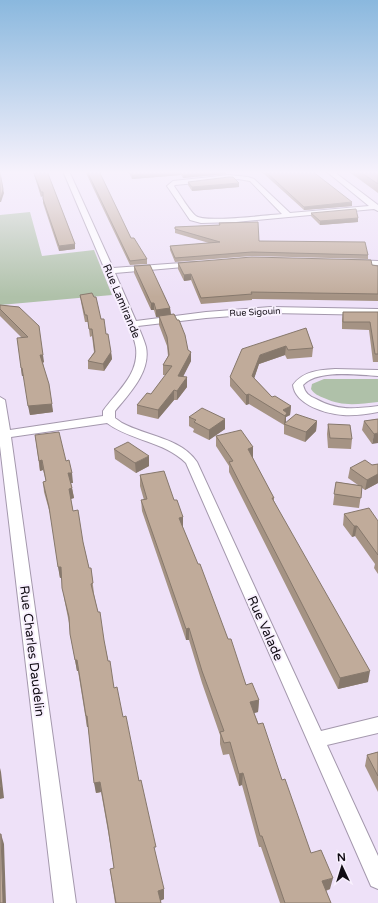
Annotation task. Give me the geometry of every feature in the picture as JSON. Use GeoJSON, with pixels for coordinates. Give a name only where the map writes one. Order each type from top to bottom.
{"type":"FeatureCollection","features":[{"type":"Feature","properties":{"kind":"street","name":"Rue Lamirande"},"geometry":{"type":"LineString","coordinates":[[85,213],[141,348],[137,374],[129,387],[109,411],[109,419]]}},
{"type":"Feature","properties":{"kind":"street"},"geometry":{"type":"LineString","coordinates":[[190,213],[193,218],[197,220],[236,220],[309,213]]}},
{"type":"Feature","properties":{"kind":"street"},"geometry":{"type":"LineString","coordinates":[[347,262],[378,263]]}},
{"type":"Feature","properties":{"kind":"street"},"geometry":{"type":"LineString","coordinates":[[110,271],[200,264]]}},
{"type":"Feature","properties":{"kind":"street","name":"Rue Sigouin"},"geometry":{"type":"LineString","coordinates":[[132,324],[199,316],[272,310],[378,312]]}},
{"type":"Feature","properties":{"kind":"street"},"geometry":{"type":"LineString","coordinates":[[378,373],[318,373],[302,379],[298,384],[298,388],[300,393],[308,399],[332,412],[349,413],[378,409]]}},
{"type":"Feature","properties":{"kind":"street","name":"Rue Charles Daudelin"},"geometry":{"type":"LineString","coordinates":[[0,400],[65,903]]}},
{"type":"Feature","properties":{"kind":"street"},"geometry":{"type":"LineString","coordinates":[[5,434],[109,419]]}},
{"type":"Feature","properties":{"kind":"street","name":"Rue Valade"},"geometry":{"type":"LineString","coordinates":[[109,419],[123,428],[179,452],[191,462],[378,879]]}},
{"type":"Feature","properties":{"kind":"street"},"geometry":{"type":"LineString","coordinates":[[316,740],[378,725]]}},
{"type":"Feature","properties":{"kind":"green space"},"geometry":{"type":"Polygon","coordinates":[[[30,213],[42,256],[94,250],[112,295],[0,305],[0,215],[30,213]]]}},
{"type":"Feature","properties":{"kind":"green space"},"geometry":{"type":"Polygon","coordinates":[[[324,379],[378,379],[378,402],[344,404],[331,401],[315,394],[311,389],[312,384],[324,379]]]}},
{"type":"Feature","properties":{"kind":"building"},"geometry":{"type":"Polygon","coordinates":[[[48,213],[63,213],[75,244],[59,246],[48,213]]]}},
{"type":"Feature","properties":{"kind":"building"},"geometry":{"type":"Polygon","coordinates":[[[107,213],[119,213],[131,238],[134,238],[147,259],[130,261],[107,213]]]}},
{"type":"Feature","properties":{"kind":"building"},"geometry":{"type":"Polygon","coordinates":[[[311,213],[357,213],[358,218],[320,221],[311,213]]]}},
{"type":"Feature","properties":{"kind":"building"},"geometry":{"type":"Polygon","coordinates":[[[258,222],[259,241],[365,242],[368,255],[252,252],[175,258],[170,246],[220,242],[175,229],[175,227],[220,225],[219,223],[258,222]]]}},
{"type":"Feature","properties":{"kind":"building"},"geometry":{"type":"Polygon","coordinates":[[[252,257],[371,260],[372,265],[378,266],[378,294],[251,292],[252,294],[201,298],[191,274],[184,275],[178,263],[252,257]]]}},
{"type":"Feature","properties":{"kind":"building"},"geometry":{"type":"Polygon","coordinates":[[[150,265],[170,308],[156,310],[154,303],[151,303],[134,266],[150,265]]]}},
{"type":"Feature","properties":{"kind":"building"},"geometry":{"type":"Polygon","coordinates":[[[92,293],[94,297],[96,297],[101,319],[104,319],[111,352],[103,364],[88,361],[95,352],[92,329],[89,329],[87,315],[85,315],[80,295],[92,293]]]}},
{"type":"Feature","properties":{"kind":"building"},"geometry":{"type":"Polygon","coordinates":[[[0,305],[19,307],[39,326],[43,355],[40,355],[49,384],[52,404],[28,406],[17,338],[28,337],[0,309],[0,305]]]}},
{"type":"Feature","properties":{"kind":"building"},"geometry":{"type":"Polygon","coordinates":[[[343,312],[378,312],[378,354],[375,354],[370,322],[343,322],[343,312]]]}},
{"type":"Feature","properties":{"kind":"building"},"geometry":{"type":"Polygon","coordinates":[[[174,314],[177,320],[179,320],[185,335],[188,350],[191,352],[178,376],[187,377],[177,391],[174,390],[158,410],[137,405],[147,393],[151,394],[172,366],[163,365],[169,355],[167,337],[159,316],[174,314]]]}},
{"type":"Feature","properties":{"kind":"building"},"geometry":{"type":"Polygon","coordinates":[[[306,328],[313,348],[288,350],[286,346],[260,355],[252,376],[272,397],[275,396],[291,406],[283,410],[287,413],[285,416],[249,394],[246,395],[230,377],[242,349],[306,328]]]}},
{"type":"Feature","properties":{"kind":"building"},"geometry":{"type":"Polygon","coordinates":[[[202,408],[225,419],[209,430],[194,422],[196,420],[189,417],[202,408]]]}},
{"type":"Feature","properties":{"kind":"building"},"geometry":{"type":"Polygon","coordinates":[[[296,414],[317,421],[306,432],[284,424],[296,414]]]}},
{"type":"Feature","properties":{"kind":"building"},"geometry":{"type":"Polygon","coordinates":[[[378,419],[378,433],[374,434],[364,421],[378,419]]]}},
{"type":"Feature","properties":{"kind":"building"},"geometry":{"type":"Polygon","coordinates":[[[328,424],[350,425],[352,439],[330,438],[328,424]]]}},
{"type":"Feature","properties":{"kind":"building"},"geometry":{"type":"Polygon","coordinates":[[[241,430],[253,447],[248,449],[274,498],[272,498],[370,671],[340,678],[229,462],[233,461],[216,436],[241,430]]]}},
{"type":"Feature","properties":{"kind":"building"},"geometry":{"type":"Polygon","coordinates":[[[59,432],[66,461],[69,460],[72,473],[68,473],[72,488],[69,489],[73,511],[78,510],[83,542],[89,568],[91,568],[93,583],[91,584],[98,612],[100,612],[114,688],[117,687],[123,717],[126,716],[139,781],[141,780],[156,847],[154,847],[164,889],[158,891],[161,903],[116,903],[110,869],[114,868],[108,827],[100,782],[94,783],[87,716],[77,660],[75,660],[70,634],[69,617],[62,588],[61,567],[58,567],[49,507],[43,482],[46,481],[42,460],[39,461],[35,435],[59,432]]]}},
{"type":"Feature","properties":{"kind":"building"},"geometry":{"type":"Polygon","coordinates":[[[128,442],[149,456],[135,463],[114,449],[128,442]]]}},
{"type":"Feature","properties":{"kind":"building"},"geometry":{"type":"Polygon","coordinates":[[[365,460],[372,465],[378,464],[378,474],[367,480],[350,468],[365,460]]]}},
{"type":"Feature","properties":{"kind":"building"},"geometry":{"type":"Polygon","coordinates":[[[164,471],[174,500],[177,500],[183,517],[179,518],[198,564],[200,564],[228,639],[231,639],[246,685],[252,683],[259,700],[250,702],[258,724],[263,723],[282,780],[285,779],[311,853],[321,850],[333,878],[322,881],[331,903],[285,903],[262,836],[260,836],[243,773],[239,774],[230,742],[224,743],[220,732],[224,731],[202,671],[189,628],[186,629],[141,500],[147,499],[140,475],[164,471]]]}},
{"type":"Feature","properties":{"kind":"building"},"geometry":{"type":"Polygon","coordinates":[[[336,482],[362,486],[361,498],[334,494],[336,482]]]}},
{"type":"Feature","properties":{"kind":"building"},"geometry":{"type":"Polygon","coordinates":[[[369,508],[378,521],[378,555],[357,526],[354,526],[344,514],[369,508]]]}},
{"type":"Feature","properties":{"kind":"building"},"geometry":{"type":"Polygon","coordinates":[[[378,752],[378,776],[367,755],[378,752]]]}},
{"type":"Feature","properties":{"kind":"building"},"geometry":{"type":"Polygon","coordinates":[[[1,834],[3,903],[0,903],[1,834]]]}}]}
